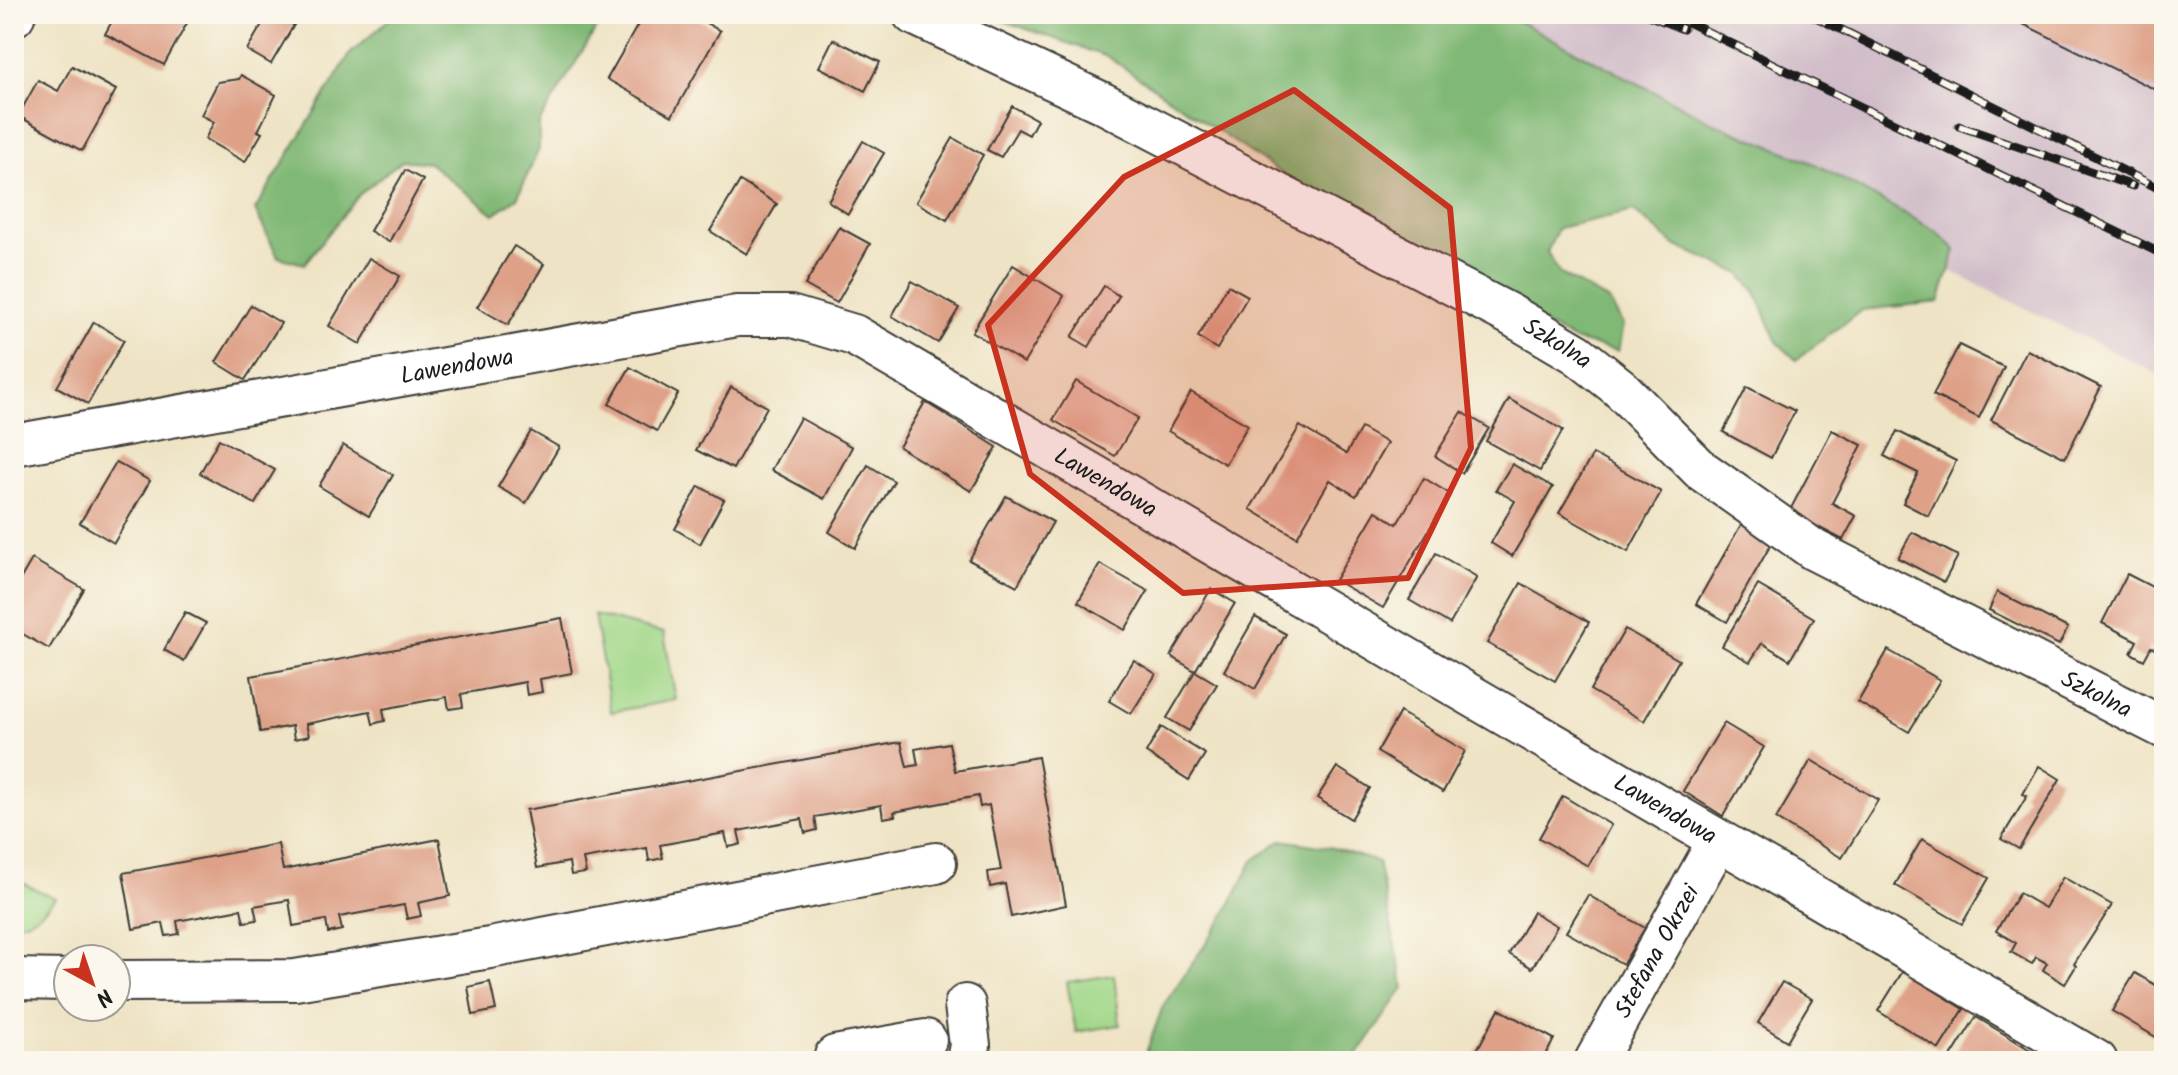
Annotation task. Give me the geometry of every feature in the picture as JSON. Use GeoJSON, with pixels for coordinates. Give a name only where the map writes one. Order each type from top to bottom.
{"type":"FeatureCollection","features":[{"type":"Feature","properties":{"kind":"street","name":"Szkolna"},"geometry":{"type":"LineString","coordinates":[[913,14],[1103,103],[1509,314],[1577,354],[1620,388],[1701,470],[1814,550],[2164,728]]}},
{"type":"Feature","properties":{"kind":"street","name":"Lawendowa"},"geometry":{"type":"LineString","coordinates":[[14,445],[737,316],[790,316],[854,335],[2097,1061]]}},
{"type":"Feature","properties":{"kind":"street","name":"Stefana Okrzei"},"geometry":{"type":"LineString","coordinates":[[1595,1061],[1718,841]]}},
{"type":"Feature","properties":{"kind":"street"},"geometry":{"type":"LineString","coordinates":[[132,981],[295,980],[490,948],[936,863]]}},
{"type":"Feature","properties":{"kind":"street"},"geometry":{"type":"LineString","coordinates":[[14,979],[52,980]]}},
{"type":"Feature","properties":{"kind":"street"},"geometry":{"type":"LineString","coordinates":[[965,1005],[970,1045],[967,1061]]}},
{"type":"Feature","properties":{"kind":"street"},"geometry":{"type":"LineString","coordinates":[[835,1056],[926,1040]]}},
{"type":"Feature","properties":{"kind":"highlighted area"},"geometry":{"type":"Polygon","coordinates":[[[1294,90],[1450,208],[1471,448],[1408,578],[1183,593],[1030,474],[988,325],[1124,177],[1294,90]]]}},
{"type":"Feature","properties":{"kind":"shaded area"},"geometry":{"type":"Polygon","coordinates":[[[1398,14],[2164,14],[2164,377],[1712,153],[1398,14]]]}},
{"type":"Feature","properties":{"kind":"green space"},"geometry":{"type":"Polygon","coordinates":[[[395,14],[605,14],[539,123],[539,149],[517,198],[494,214],[429,163],[402,160],[360,194],[304,264],[278,257],[255,210],[350,54],[395,14]]]}},
{"type":"Feature","properties":{"kind":"green space"},"geometry":{"type":"Polygon","coordinates":[[[983,14],[1505,14],[1714,123],[1815,164],[1936,231],[1956,250],[1939,302],[1862,310],[1796,360],[1777,342],[1756,292],[1739,273],[1674,245],[1634,211],[1558,228],[1547,252],[1560,274],[1609,301],[1623,325],[1618,351],[1573,340],[1297,184],[1108,57],[983,14]]]}},
{"type":"Feature","properties":{"kind":"green space"},"geometry":{"type":"Polygon","coordinates":[[[594,615],[664,633],[676,700],[611,712],[594,615]]]}},
{"type":"Feature","properties":{"kind":"green space"},"geometry":{"type":"Polygon","coordinates":[[[1281,840],[1333,848],[1378,862],[1404,988],[1353,1061],[1143,1061],[1163,1006],[1222,920],[1253,861],[1281,840]]]}},
{"type":"Feature","properties":{"kind":"green space"},"geometry":{"type":"Polygon","coordinates":[[[14,879],[55,898],[32,919],[14,923],[14,879]]]}},
{"type":"Feature","properties":{"kind":"green space"},"geometry":{"type":"Polygon","coordinates":[[[1114,975],[1120,1025],[1076,1032],[1067,982],[1114,975]]]}},
{"type":"Feature","properties":{"kind":"building"},"geometry":{"type":"Polygon","coordinates":[[[116,14],[192,14],[164,65],[105,34],[116,14]]]}},
{"type":"Feature","properties":{"kind":"building"},"geometry":{"type":"Polygon","coordinates":[[[268,14],[294,25],[271,64],[247,50],[268,14]]]}},
{"type":"Feature","properties":{"kind":"building"},"geometry":{"type":"Polygon","coordinates":[[[644,14],[690,14],[720,31],[672,116],[607,79],[644,14]]]}},
{"type":"Feature","properties":{"kind":"building"},"geometry":{"type":"Polygon","coordinates":[[[2003,14],[2164,14],[2164,94],[2003,14]]]}},
{"type":"Feature","properties":{"kind":"building"},"geometry":{"type":"Polygon","coordinates":[[[833,39],[880,62],[865,91],[819,67],[833,39]]]}},
{"type":"Feature","properties":{"kind":"building"},"geometry":{"type":"Polygon","coordinates":[[[72,66],[116,90],[82,151],[18,116],[38,80],[58,91],[72,66]]]}},
{"type":"Feature","properties":{"kind":"building"},"geometry":{"type":"Polygon","coordinates":[[[241,75],[276,95],[258,131],[262,133],[245,162],[205,139],[214,122],[201,115],[218,82],[239,79],[241,75]]]}},
{"type":"Feature","properties":{"kind":"building"},"geometry":{"type":"Polygon","coordinates":[[[1012,106],[1037,120],[1029,135],[1018,129],[1001,157],[987,150],[1012,106]]]}},
{"type":"Feature","properties":{"kind":"building"},"geometry":{"type":"Polygon","coordinates":[[[953,138],[983,155],[947,220],[916,202],[953,138]]]}},
{"type":"Feature","properties":{"kind":"building"},"geometry":{"type":"Polygon","coordinates":[[[863,141],[884,153],[848,214],[828,201],[863,141]]]}},
{"type":"Feature","properties":{"kind":"building"},"geometry":{"type":"Polygon","coordinates":[[[405,170],[423,180],[389,242],[370,231],[405,170]]]}},
{"type":"Feature","properties":{"kind":"building"},"geometry":{"type":"Polygon","coordinates":[[[740,181],[777,204],[747,254],[710,231],[740,181]]]}},
{"type":"Feature","properties":{"kind":"building"},"geometry":{"type":"Polygon","coordinates":[[[839,227],[870,244],[837,303],[805,285],[839,227]]]}},
{"type":"Feature","properties":{"kind":"building"},"geometry":{"type":"Polygon","coordinates":[[[514,246],[544,264],[508,325],[477,307],[514,246]]]}},
{"type":"Feature","properties":{"kind":"building"},"geometry":{"type":"Polygon","coordinates":[[[369,258],[400,276],[360,344],[329,326],[369,258]]]}},
{"type":"Feature","properties":{"kind":"building"},"geometry":{"type":"Polygon","coordinates":[[[1013,265],[1064,296],[1024,363],[972,332],[1013,265]]]}},
{"type":"Feature","properties":{"kind":"building"},"geometry":{"type":"Polygon","coordinates":[[[912,281],[959,308],[938,343],[892,316],[912,281]]]}},
{"type":"Feature","properties":{"kind":"building"},"geometry":{"type":"Polygon","coordinates":[[[1228,285],[1248,296],[1217,349],[1198,337],[1228,285]]]}},
{"type":"Feature","properties":{"kind":"building"},"geometry":{"type":"Polygon","coordinates":[[[1104,286],[1119,296],[1089,347],[1072,337],[1104,286]]]}},
{"type":"Feature","properties":{"kind":"building"},"geometry":{"type":"Polygon","coordinates":[[[251,305],[281,323],[245,380],[216,362],[251,305]]]}},
{"type":"Feature","properties":{"kind":"building"},"geometry":{"type":"Polygon","coordinates":[[[94,322],[124,340],[88,404],[57,387],[94,322]]]}},
{"type":"Feature","properties":{"kind":"building"},"geometry":{"type":"Polygon","coordinates":[[[1959,345],[2004,367],[1979,418],[1933,395],[1959,345]]]}},
{"type":"Feature","properties":{"kind":"building"},"geometry":{"type":"Polygon","coordinates":[[[2027,350],[2101,387],[2065,458],[1991,420],[2027,350]]]}},
{"type":"Feature","properties":{"kind":"building"},"geometry":{"type":"Polygon","coordinates":[[[630,367],[678,394],[657,431],[609,404],[630,367]]]}},
{"type":"Feature","properties":{"kind":"building"},"geometry":{"type":"Polygon","coordinates":[[[1076,381],[1138,418],[1115,456],[1053,420],[1076,381]]]}},
{"type":"Feature","properties":{"kind":"building"},"geometry":{"type":"Polygon","coordinates":[[[731,387],[767,407],[733,469],[696,450],[731,387]]]}},
{"type":"Feature","properties":{"kind":"building"},"geometry":{"type":"Polygon","coordinates":[[[1747,387],[1795,411],[1771,458],[1723,432],[1747,387]]]}},
{"type":"Feature","properties":{"kind":"building"},"geometry":{"type":"Polygon","coordinates":[[[1191,392],[1248,425],[1225,464],[1168,431],[1191,392]]]}},
{"type":"Feature","properties":{"kind":"building"},"geometry":{"type":"Polygon","coordinates":[[[1509,399],[1563,430],[1540,471],[1486,441],[1509,399]]]}},
{"type":"Feature","properties":{"kind":"building"},"geometry":{"type":"Polygon","coordinates":[[[925,402],[997,447],[971,491],[899,447],[925,402]]]}},
{"type":"Feature","properties":{"kind":"building"},"geometry":{"type":"Polygon","coordinates":[[[1462,412],[1489,428],[1462,473],[1435,456],[1462,412]]]}},
{"type":"Feature","properties":{"kind":"building"},"geometry":{"type":"Polygon","coordinates":[[[800,418],[852,447],[824,499],[771,470],[800,418]]]}},
{"type":"Feature","properties":{"kind":"building"},"geometry":{"type":"Polygon","coordinates":[[[1300,426],[1346,454],[1361,428],[1387,443],[1356,496],[1330,480],[1297,537],[1250,509],[1300,426]]]}},
{"type":"Feature","properties":{"kind":"building"},"geometry":{"type":"Polygon","coordinates":[[[1832,430],[1862,445],[1832,503],[1856,516],[1843,540],[1789,512],[1832,430]]]}},
{"type":"Feature","properties":{"kind":"building"},"geometry":{"type":"Polygon","coordinates":[[[531,431],[559,447],[526,503],[498,487],[531,431]]]}},
{"type":"Feature","properties":{"kind":"building"},"geometry":{"type":"Polygon","coordinates":[[[1897,431],[1956,461],[1928,516],[1903,503],[1918,473],[1884,456],[1897,431]]]}},
{"type":"Feature","properties":{"kind":"building"},"geometry":{"type":"Polygon","coordinates":[[[219,439],[275,470],[255,504],[200,473],[219,439]]]}},
{"type":"Feature","properties":{"kind":"building"},"geometry":{"type":"Polygon","coordinates":[[[343,445],[393,475],[369,516],[319,486],[343,445]]]}},
{"type":"Feature","properties":{"kind":"building"},"geometry":{"type":"Polygon","coordinates":[[[1593,454],[1661,492],[1628,552],[1559,513],[1593,454]]]}},
{"type":"Feature","properties":{"kind":"building"},"geometry":{"type":"Polygon","coordinates":[[[116,462],[150,481],[114,543],[80,523],[116,462]]]}},
{"type":"Feature","properties":{"kind":"building"},"geometry":{"type":"Polygon","coordinates":[[[1512,464],[1553,487],[1512,556],[1491,543],[1515,501],[1496,490],[1512,464]]]}},
{"type":"Feature","properties":{"kind":"building"},"geometry":{"type":"Polygon","coordinates":[[[868,465],[894,481],[855,548],[829,532],[868,465]]]}},
{"type":"Feature","properties":{"kind":"building"},"geometry":{"type":"Polygon","coordinates":[[[1424,478],[1450,494],[1383,608],[1335,580],[1376,511],[1397,524],[1424,478]]]}},
{"type":"Feature","properties":{"kind":"building"},"geometry":{"type":"Polygon","coordinates":[[[699,486],[724,500],[700,544],[675,529],[699,486]]]}},
{"type":"Feature","properties":{"kind":"building"},"geometry":{"type":"Polygon","coordinates":[[[1006,496],[1053,522],[1017,586],[969,560],[1006,496]]]}},
{"type":"Feature","properties":{"kind":"building"},"geometry":{"type":"Polygon","coordinates":[[[1743,521],[1774,539],[1727,622],[1696,604],[1743,521]]]}},
{"type":"Feature","properties":{"kind":"building"},"geometry":{"type":"Polygon","coordinates":[[[1912,532],[1958,556],[1944,582],[1898,558],[1912,532]]]}},
{"type":"Feature","properties":{"kind":"building"},"geometry":{"type":"Polygon","coordinates":[[[1436,553],[1477,577],[1450,624],[1409,600],[1436,553]]]}},
{"type":"Feature","properties":{"kind":"building"},"geometry":{"type":"Polygon","coordinates":[[[32,559],[84,589],[49,649],[14,629],[14,590],[32,559]]]}},
{"type":"Feature","properties":{"kind":"building"},"geometry":{"type":"Polygon","coordinates":[[[1100,564],[1148,591],[1125,630],[1078,602],[1100,564]]]}},
{"type":"Feature","properties":{"kind":"building"},"geometry":{"type":"Polygon","coordinates":[[[2127,574],[2164,593],[2164,654],[2151,647],[2144,660],[2131,653],[2137,641],[2102,623],[2127,574]]]}},
{"type":"Feature","properties":{"kind":"building"},"geometry":{"type":"Polygon","coordinates":[[[1521,583],[1589,622],[1555,681],[1487,643],[1521,583]]]}},
{"type":"Feature","properties":{"kind":"building"},"geometry":{"type":"Polygon","coordinates":[[[1758,585],[1814,618],[1790,660],[1762,643],[1750,662],[1722,646],[1758,585]]]}},
{"type":"Feature","properties":{"kind":"building"},"geometry":{"type":"Polygon","coordinates":[[[1211,589],[1235,603],[1195,671],[1171,656],[1211,589]]]}},
{"type":"Feature","properties":{"kind":"building"},"geometry":{"type":"Polygon","coordinates":[[[1997,592],[2068,628],[2059,645],[1989,610],[1997,592]]]}},
{"type":"Feature","properties":{"kind":"building"},"geometry":{"type":"Polygon","coordinates":[[[185,612],[206,623],[184,661],[164,650],[185,612]]]}},
{"type":"Feature","properties":{"kind":"building"},"geometry":{"type":"Polygon","coordinates":[[[1255,617],[1286,634],[1255,689],[1224,671],[1255,617]]]}},
{"type":"Feature","properties":{"kind":"building"},"geometry":{"type":"Polygon","coordinates":[[[562,618],[572,673],[540,679],[542,692],[527,695],[525,682],[461,694],[463,707],[449,709],[447,697],[383,709],[385,721],[373,724],[370,711],[306,724],[309,736],[294,739],[292,726],[260,732],[251,676],[562,618]]]}},
{"type":"Feature","properties":{"kind":"building"},"geometry":{"type":"Polygon","coordinates":[[[1625,629],[1679,660],[1644,721],[1590,690],[1625,629]]]}},
{"type":"Feature","properties":{"kind":"building"},"geometry":{"type":"Polygon","coordinates":[[[1888,650],[1940,680],[1909,732],[1858,702],[1888,650]]]}},
{"type":"Feature","properties":{"kind":"building"},"geometry":{"type":"Polygon","coordinates":[[[1134,660],[1156,674],[1131,714],[1109,701],[1134,660]]]}},
{"type":"Feature","properties":{"kind":"building"},"geometry":{"type":"Polygon","coordinates":[[[1195,671],[1217,684],[1189,731],[1167,718],[1195,671]]]}},
{"type":"Feature","properties":{"kind":"building"},"geometry":{"type":"Polygon","coordinates":[[[1400,712],[1465,751],[1443,792],[1377,752],[1400,712]]]}},
{"type":"Feature","properties":{"kind":"building"},"geometry":{"type":"Polygon","coordinates":[[[1724,723],[1764,747],[1723,816],[1683,791],[1724,723]]]}},
{"type":"Feature","properties":{"kind":"building"},"geometry":{"type":"Polygon","coordinates":[[[1161,727],[1205,754],[1189,780],[1146,753],[1161,727]]]}},
{"type":"Feature","properties":{"kind":"building"},"geometry":{"type":"Polygon","coordinates":[[[901,742],[907,767],[918,765],[915,749],[949,743],[955,771],[1038,757],[1066,905],[1011,917],[1005,884],[990,887],[988,872],[1001,870],[989,805],[980,807],[978,796],[894,812],[895,816],[883,818],[881,805],[815,817],[817,830],[805,833],[802,819],[738,831],[741,844],[728,847],[725,833],[660,845],[663,858],[649,861],[647,848],[583,859],[586,873],[571,875],[569,862],[537,868],[526,810],[901,742]]]}},
{"type":"Feature","properties":{"kind":"building"},"geometry":{"type":"Polygon","coordinates":[[[1811,760],[1878,800],[1842,858],[1776,819],[1811,760]]]}},
{"type":"Feature","properties":{"kind":"building"},"geometry":{"type":"Polygon","coordinates":[[[2039,766],[2060,779],[2019,849],[2001,839],[2027,796],[2023,794],[2039,766]]]}},
{"type":"Feature","properties":{"kind":"building"},"geometry":{"type":"Polygon","coordinates":[[[1337,767],[1370,788],[1351,819],[1317,798],[1337,767]]]}},
{"type":"Feature","properties":{"kind":"building"},"geometry":{"type":"Polygon","coordinates":[[[1563,796],[1611,825],[1588,866],[1539,838],[1563,796]]]}},
{"type":"Feature","properties":{"kind":"building"},"geometry":{"type":"Polygon","coordinates":[[[439,839],[450,896],[418,903],[421,916],[407,919],[404,905],[339,917],[342,930],[328,933],[326,920],[293,926],[289,900],[254,906],[257,920],[244,922],[241,909],[177,921],[179,934],[166,936],[163,923],[133,929],[123,873],[278,844],[283,870],[439,839]]]}},
{"type":"Feature","properties":{"kind":"building"},"geometry":{"type":"Polygon","coordinates":[[[1922,839],[1989,878],[1962,924],[1895,885],[1922,839]]]}},
{"type":"Feature","properties":{"kind":"building"},"geometry":{"type":"Polygon","coordinates":[[[2063,877],[2112,905],[2074,964],[2076,966],[2065,984],[2043,970],[2047,963],[2036,957],[2032,964],[2011,952],[2016,943],[1996,931],[2019,893],[2045,908],[2063,877]]]}},
{"type":"Feature","properties":{"kind":"building"},"geometry":{"type":"Polygon","coordinates":[[[1588,895],[1645,928],[1623,964],[1566,932],[1588,895]]]}},
{"type":"Feature","properties":{"kind":"building"},"geometry":{"type":"Polygon","coordinates":[[[1533,912],[1557,926],[1532,968],[1509,954],[1533,912]]]}},
{"type":"Feature","properties":{"kind":"building"},"geometry":{"type":"Polygon","coordinates":[[[1903,971],[1964,1009],[1939,1049],[1878,1011],[1903,971]]]}},
{"type":"Feature","properties":{"kind":"building"},"geometry":{"type":"Polygon","coordinates":[[[2135,973],[2164,990],[2164,1031],[2159,1039],[2112,1011],[2135,973]]]}},
{"type":"Feature","properties":{"kind":"building"},"geometry":{"type":"Polygon","coordinates":[[[490,982],[496,1010],[473,1015],[468,987],[490,982]]]}},
{"type":"Feature","properties":{"kind":"building"},"geometry":{"type":"Polygon","coordinates":[[[1782,982],[1812,999],[1787,1041],[1758,1023],[1782,982]]]}},
{"type":"Feature","properties":{"kind":"building"},"geometry":{"type":"Polygon","coordinates":[[[1499,1009],[1554,1039],[1543,1061],[1471,1061],[1499,1009]]]}},
{"type":"Feature","properties":{"kind":"building"},"geometry":{"type":"Polygon","coordinates":[[[1976,1017],[2048,1061],[1958,1061],[1951,1057],[1976,1017]]]}},
{"type":"Feature","properties":{"kind":"railway"},"geometry":{"type":"LineString","coordinates":[[1646,14],[1683,29]]}},
{"type":"Feature","properties":{"kind":"railway"},"geometry":{"type":"LineString","coordinates":[[1671,14],[2164,255]]}},
{"type":"Feature","properties":{"kind":"railway"},"geometry":{"type":"LineString","coordinates":[[1810,14],[2164,191]]}},
{"type":"Feature","properties":{"kind":"railway"},"geometry":{"type":"LineString","coordinates":[[1959,126],[2133,186]]}}]}
